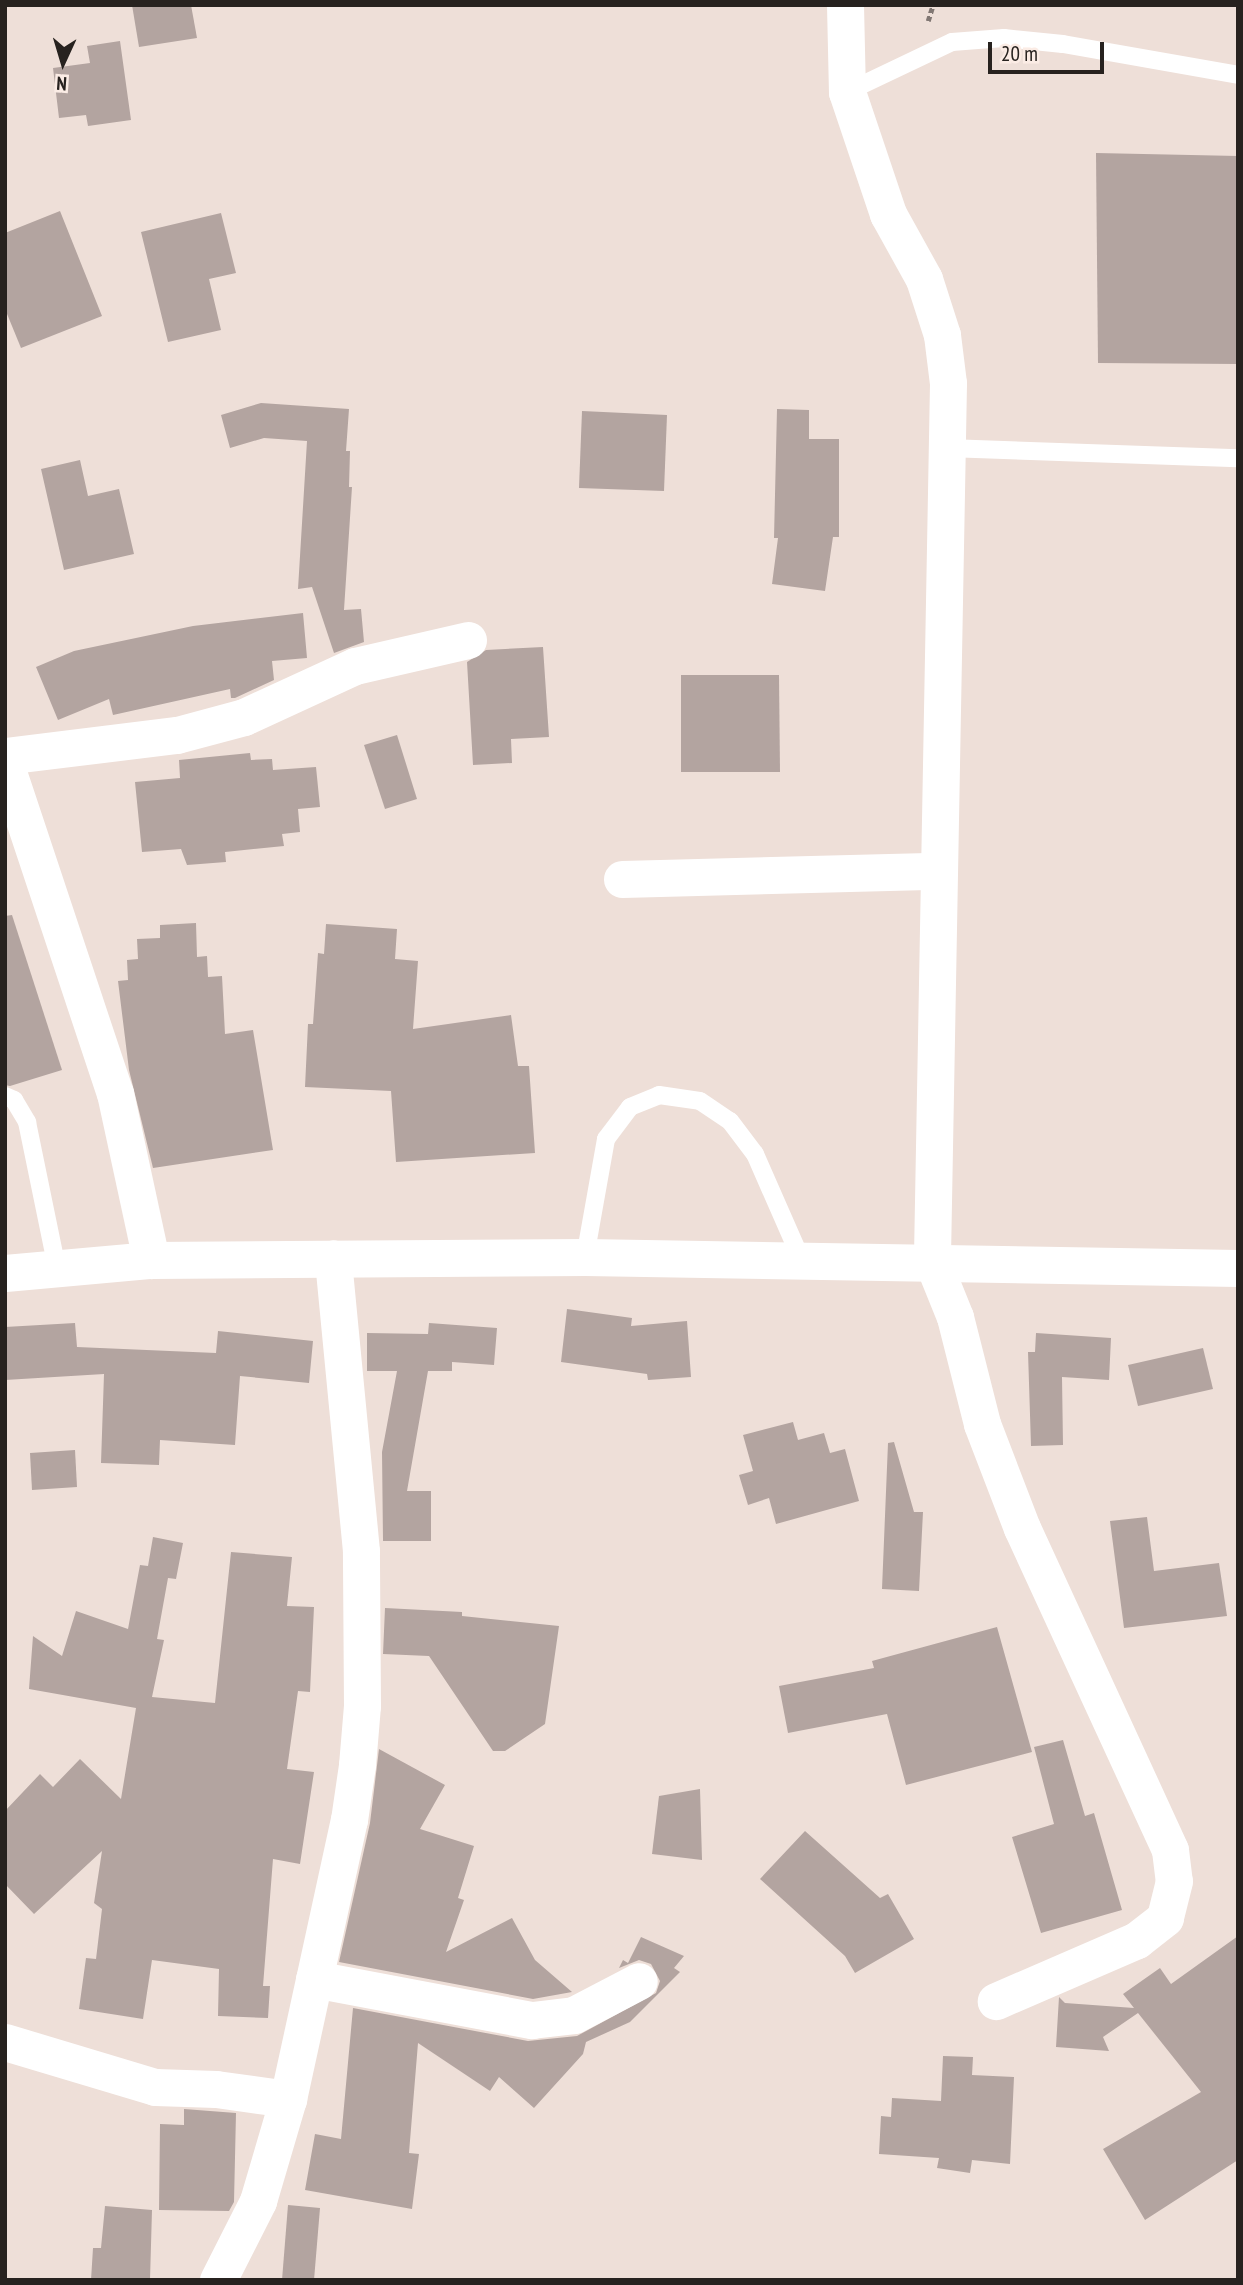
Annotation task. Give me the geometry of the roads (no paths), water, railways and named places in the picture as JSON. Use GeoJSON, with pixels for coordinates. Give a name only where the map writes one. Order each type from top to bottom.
{"type":"FeatureCollection","features":[{"type":"Feature","properties":{"kind":"street"},"geometry":{"type":"LineString","coordinates":[[845,5],[847,92],[870,167],[923,279],[942,335],[948,383],[932,1260],[955,1317],[982,1424],[1022,1528],[1170,1850],[1174,1881],[1165,1918],[1138,1940],[996,2001]]}},
{"type":"Feature","properties":{"kind":"street"},"geometry":{"type":"LineString","coordinates":[[5,756],[177,735],[244,717],[355,666],[468,640]]}},
{"type":"Feature","properties":{"kind":"street"},"geometry":{"type":"LineString","coordinates":[[5,763],[115,1093],[151,1260]]}},
{"type":"Feature","properties":{"kind":"street"},"geometry":{"type":"LineString","coordinates":[[622,879],[938,871]]}},
{"type":"Feature","properties":{"kind":"street"},"geometry":{"type":"LineString","coordinates":[[5,1273],[151,1260],[585,1256],[802,1262],[932,1260],[1238,1268]]}},
{"type":"Feature","properties":{"kind":"street"},"geometry":{"type":"LineString","coordinates":[[218,2280],[258,2201],[288,2099],[349,1820],[362,1706],[360,1550],[333,1258]]}},
{"type":"Feature","properties":{"kind":"street"},"geometry":{"type":"LineString","coordinates":[[314,1979],[532,2020],[574,2015],[639,1981]]}},
{"type":"Feature","properties":{"kind":"street"},"geometry":{"type":"LineString","coordinates":[[5,2042],[155,2087],[216,2089],[288,2099]]}},
{"type":"Feature","properties":{"kind":"lane"},"geometry":{"type":"LineString","coordinates":[[847,92],[952,42],[1004,38],[1063,44],[1238,75]]}},
{"type":"Feature","properties":{"kind":"lane"},"geometry":{"type":"LineString","coordinates":[[947,447],[1238,458]]}},
{"type":"Feature","properties":{"kind":"lane"},"geometry":{"type":"LineString","coordinates":[[585,1256],[606,1139],[630,1107],[659,1095],[700,1101],[730,1121],[755,1154],[802,1262]]}},
{"type":"Feature","properties":{"kind":"lane"},"geometry":{"type":"LineString","coordinates":[[5,1096],[14,1100],[27,1122],[57,1268]]}}]}
